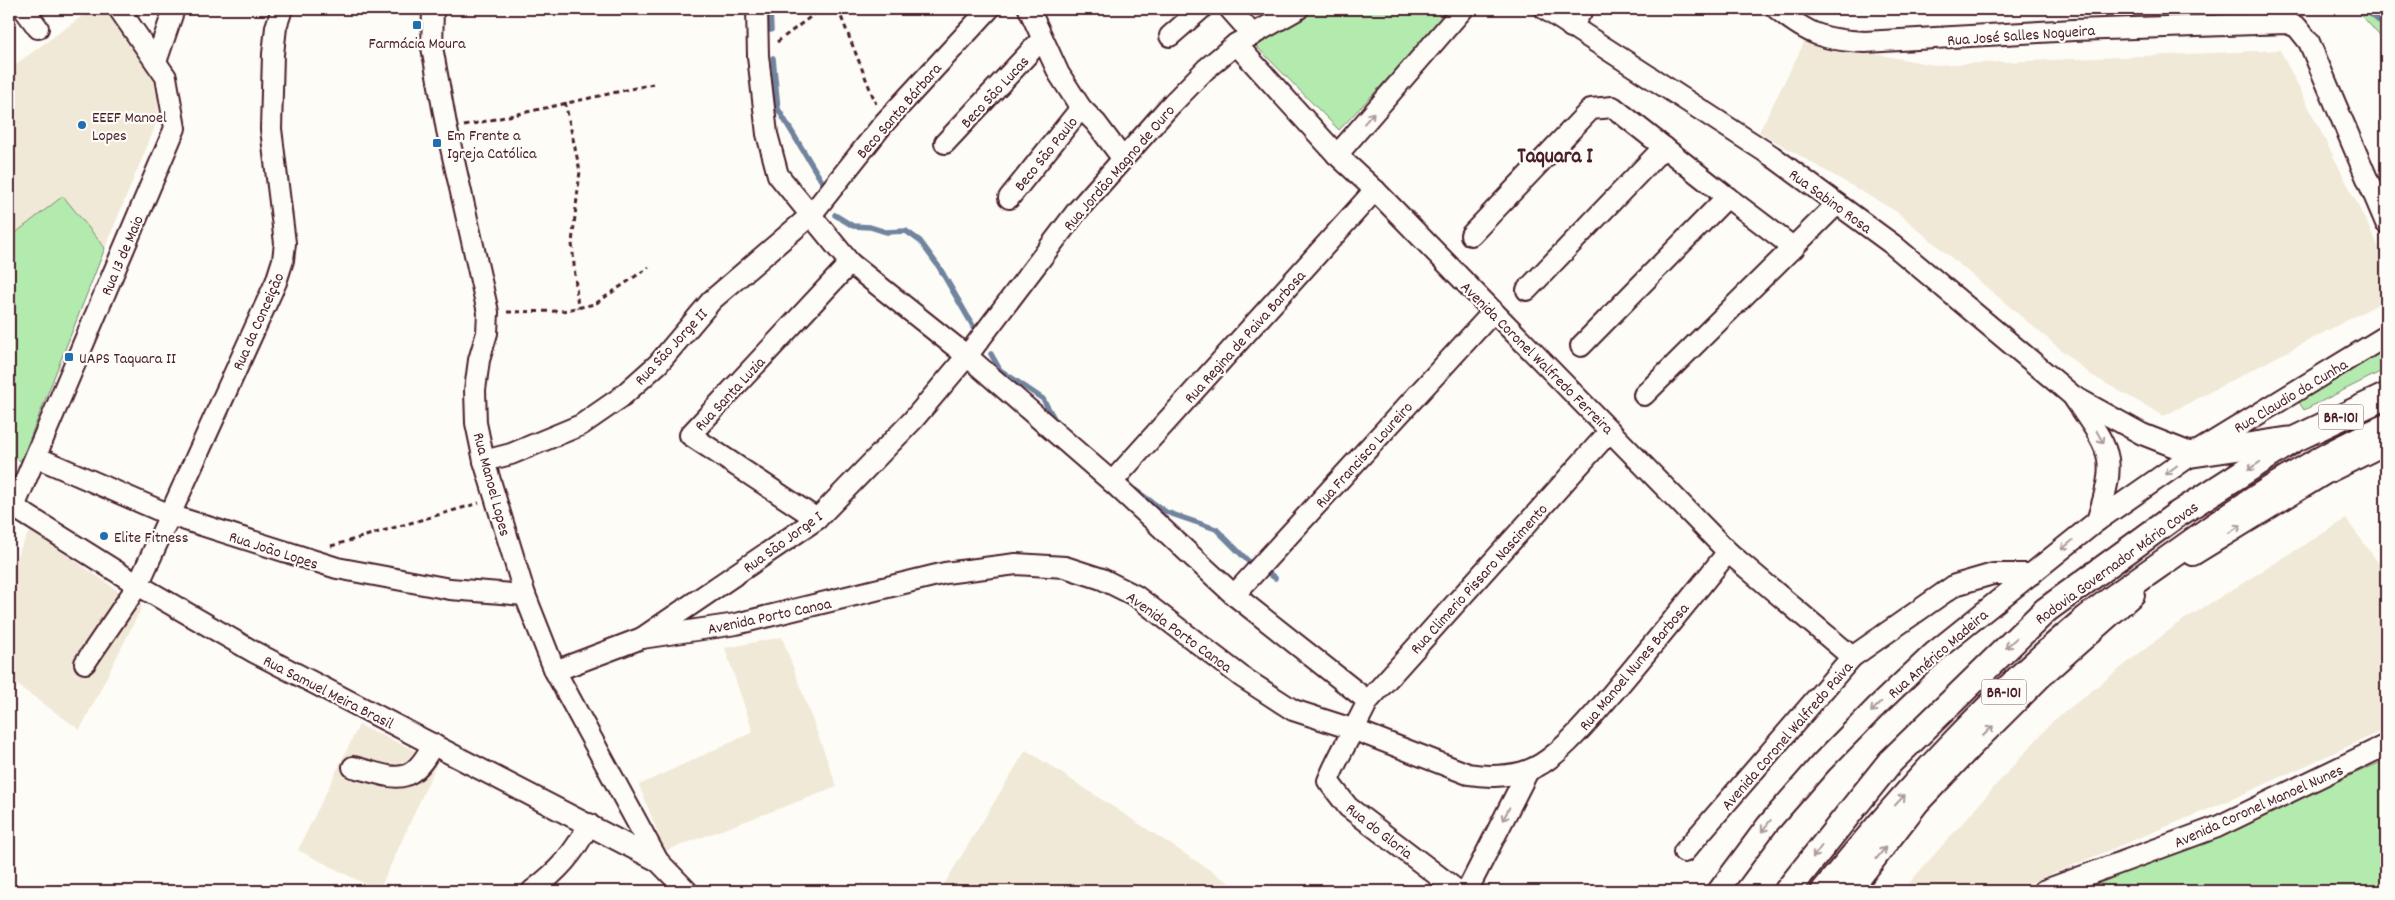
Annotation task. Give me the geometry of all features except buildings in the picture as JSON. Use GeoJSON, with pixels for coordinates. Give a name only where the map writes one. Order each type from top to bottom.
{"type":"FeatureCollection","features":[{"type":"Feature","properties":{"kind":"main road","name":"Rodovia Governador Mário Covas"},"geometry":{"type":"LineString","coordinates":[[1787,891],[1890,762],[2046,610],[2175,516],[2295,439],[2386,396]]}},
{"type":"Feature","properties":{"kind":"main road","name":"Rodovia Governador Mário Covas"},"geometry":{"type":"LineString","coordinates":[[1824,891],[1889,812],[1983,710],[2082,621],[2214,525],[2252,500],[2330,454],[2386,427]]}},
{"type":"Feature","properties":{"kind":"main road"},"geometry":{"type":"LineString","coordinates":[[2193,454],[2295,439]]}},
{"type":"Feature","properties":{"kind":"street"},"geometry":{"type":"LineString","coordinates":[[24,9],[38,28]]}},
{"type":"Feature","properties":{"kind":"street","name":"Rua 13 de Maio"},"geometry":{"type":"LineString","coordinates":[[12,505],[36,457],[175,128],[166,77],[119,9]]}},
{"type":"Feature","properties":{"kind":"street"},"geometry":{"type":"LineString","coordinates":[[156,62],[174,9]]}},
{"type":"Feature","properties":{"kind":"street","name":"Rua da Conceição"},"geometry":{"type":"LineString","coordinates":[[85,663],[138,585],[276,282],[283,260],[285,243],[275,180],[271,129],[273,54],[276,27],[282,9]]}},
{"type":"Feature","properties":{"kind":"street","name":"Rua Manoel Lopes"},"geometry":{"type":"LineString","coordinates":[[433,9],[432,47],[447,130],[488,312],[487,333],[479,360],[475,390],[476,423],[484,461],[525,595],[555,671],[658,861],[687,891]]}},
{"type":"Feature","properties":{"kind":"street"},"geometry":{"type":"LineString","coordinates":[[757,9],[758,56],[768,134],[778,175],[850,263],[967,356],[1112,482],[1234,595],[1368,701]]}},
{"type":"Feature","properties":{"kind":"street","name":"Beco Santa Bárbara"},"geometry":{"type":"LineString","coordinates":[[811,215],[884,123],[989,9]]}},
{"type":"Feature","properties":{"kind":"street"},"geometry":{"type":"LineString","coordinates":[[1029,9],[1059,74],[1081,108],[1096,123],[1123,159]]}},
{"type":"Feature","properties":{"kind":"street"},"geometry":{"type":"LineString","coordinates":[[1170,36],[1201,9]]}},
{"type":"Feature","properties":{"kind":"street","name":"Avenida Coronel Walfredo Ferreira"},"geometry":{"type":"LineString","coordinates":[[1230,9],[1244,40],[1337,155],[1376,190],[1728,552],[1852,657]]}},
{"type":"Feature","properties":{"kind":"street","name":"Rua Jordão Magno de Ouro"},"geometry":{"type":"LineString","coordinates":[[967,356],[1077,211],[1188,88],[1244,40],[1298,9]]}},
{"type":"Feature","properties":{"kind":"street"},"geometry":{"type":"LineString","coordinates":[[1337,155],[1463,9]]}},
{"type":"Feature","properties":{"kind":"street","name":"Rua Sabino Rosa"},"geometry":{"type":"LineString","coordinates":[[1545,9],[1772,156],[1892,244],[2073,396],[2142,434],[2193,454]]}},
{"type":"Feature","properties":{"kind":"street"},"geometry":{"type":"LineString","coordinates":[[1571,27],[1583,9]]}},
{"type":"Feature","properties":{"kind":"street","name":"Rua José Salles Nogueira"},"geometry":{"type":"LineString","coordinates":[[1777,9],[1812,34],[1836,40],[1865,42],[2074,30],[2287,22],[2297,26],[2309,42],[2386,223]]}},
{"type":"Feature","properties":{"kind":"street","name":"Beco São Lucas"},"geometry":{"type":"LineString","coordinates":[[945,143],[1042,39]]}},
{"type":"Feature","properties":{"kind":"street"},"geometry":{"type":"LineString","coordinates":[[1471,235],[1591,109],[1613,107],[1794,248]]}},
{"type":"Feature","properties":{"kind":"street","name":"Beco São Paulo"},"geometry":{"type":"LineString","coordinates":[[1009,198],[1081,108]]}},
{"type":"Feature","properties":{"kind":"street"},"geometry":{"type":"LineString","coordinates":[[1527,290],[1664,147]]}},
{"type":"Feature","properties":{"kind":"street","name":"Rua Regina de Paiva Barbosa"},"geometry":{"type":"LineString","coordinates":[[1112,482],[1376,190]]}},
{"type":"Feature","properties":{"kind":"street"},"geometry":{"type":"LineString","coordinates":[[1581,346],[1727,197]]}},
{"type":"Feature","properties":{"kind":"street"},"geometry":{"type":"LineString","coordinates":[[1644,395],[1837,204]]}},
{"type":"Feature","properties":{"kind":"street","name":"Rua São Jorge II"},"geometry":{"type":"LineString","coordinates":[[484,461],[511,454],[581,425],[620,398],[658,364],[712,300],[811,215]]}},
{"type":"Feature","properties":{"kind":"street","name":"Rua Santa Luzia"},"geometry":{"type":"LineString","coordinates":[[817,519],[690,435],[850,263]]}},
{"type":"Feature","properties":{"kind":"street","name":"Rua Francisco Loureiro"},"geometry":{"type":"LineString","coordinates":[[1234,595],[1493,312]]}},
{"type":"Feature","properties":{"kind":"street","name":"Rua Claudio da Cunha"},"geometry":{"type":"LineString","coordinates":[[2193,454],[2386,336]]}},
{"type":"Feature","properties":{"kind":"street","name":"Rua São Jorge I"},"geometry":{"type":"LineString","coordinates":[[555,671],[642,638],[817,519],[913,420],[967,356]]}},
{"type":"Feature","properties":{"kind":"street","name":"Rua Sabino Rosa"},"geometry":{"type":"LineString","coordinates":[[2073,396],[2102,439],[2109,454],[2110,475],[2097,521]]}},
{"type":"Feature","properties":{"kind":"street","name":"Rua Climerio Pissaro Nascimento"},"geometry":{"type":"LineString","coordinates":[[1355,730],[1368,701],[1610,431]]}},
{"type":"Feature","properties":{"kind":"street"},"geometry":{"type":"LineString","coordinates":[[1851,891],[1919,803],[1971,748],[2046,673],[2134,596],[2203,548],[2283,498],[2325,474],[2386,444]]}},
{"type":"Feature","properties":{"kind":"street","name":"Rua Américo Madeira"},"geometry":{"type":"LineString","coordinates":[[1718,891],[1767,825],[1822,763],[1877,706],[1934,652],[2097,521],[2193,454]]}},
{"type":"Feature","properties":{"kind":"street","name":"Rua João Lopes"},"geometry":{"type":"LineString","coordinates":[[36,457],[170,515],[337,568],[398,582],[450,589],[525,595]]}},
{"type":"Feature","properties":{"kind":"street","name":"Rua Samuel Meira Brasil"},"geometry":{"type":"LineString","coordinates":[[12,505],[138,585],[254,652],[658,861]]}},
{"type":"Feature","properties":{"kind":"street","name":"Rua Manoel Nunes Barbosa"},"geometry":{"type":"LineString","coordinates":[[1528,771],[1562,747],[1585,724],[1639,663],[1728,552]]}},
{"type":"Feature","properties":{"kind":"street","name":"Avenida Porto Canoa"},"geometry":{"type":"LineString","coordinates":[[642,638],[736,624],[945,573],[1016,564],[1065,567],[1102,579],[1136,596],[1242,677],[1293,710],[1355,730],[1468,774],[1484,777],[1528,771]]}},
{"type":"Feature","properties":{"kind":"street","name":"Avenida Coronel Walfredo Paiva"},"geometry":{"type":"LineString","coordinates":[[1684,852],[1852,657],[1955,585],[1994,574],[2032,574]]}},
{"type":"Feature","properties":{"kind":"street","name":"Rua do Gloria"},"geometry":{"type":"LineString","coordinates":[[1355,730],[1336,760],[1328,781],[1348,807],[1458,891]]}},
{"type":"Feature","properties":{"kind":"street"},"geometry":{"type":"LineString","coordinates":[[353,767],[399,778],[413,772],[424,760],[432,744]]}},
{"type":"Feature","properties":{"kind":"street","name":"Avenida Coronel Manoel Nunes"},"geometry":{"type":"LineString","coordinates":[[2044,891],[2217,827],[2386,745]]}},
{"type":"Feature","properties":{"kind":"street"},"geometry":{"type":"LineString","coordinates":[[1467,891],[1528,771]]}},
{"type":"Feature","properties":{"kind":"street"},"geometry":{"type":"LineString","coordinates":[[532,891],[558,871],[578,845],[589,824]]}},
{"type":"Feature","properties":{"kind":"path"},"geometry":{"type":"LineString","coordinates":[[758,56],[821,9]]}},
{"type":"Feature","properties":{"kind":"path"},"geometry":{"type":"LineString","coordinates":[[838,9],[884,123]]}},
{"type":"Feature","properties":{"kind":"path"},"geometry":{"type":"LineString","coordinates":[[447,130],[565,102],[653,84]]}},
{"type":"Feature","properties":{"kind":"path"},"geometry":{"type":"LineString","coordinates":[[565,102],[580,171],[572,243],[578,308]]}},
{"type":"Feature","properties":{"kind":"path"},"geometry":{"type":"LineString","coordinates":[[488,312],[562,311],[594,304],[649,267]]}},
{"type":"Feature","properties":{"kind":"path"},"geometry":{"type":"LineString","coordinates":[[296,556],[480,502]]}},
{"type":"Feature","properties":{"kind":"shaded area","name":"EEEF Manoel Lopes"},"geometry":{"type":"Polygon","coordinates":[[[92,9],[105,9],[155,83],[159,100],[157,122],[105,248],[63,196],[9,238],[9,69],[92,9]]]}},
{"type":"Feature","properties":{"kind":"shaded area"},"geometry":{"type":"Polygon","coordinates":[[[1805,41],[1934,65],[2280,50],[2386,261],[2386,300],[2164,416],[2091,375],[1897,212],[1759,132],[1805,41]]]}},
{"type":"Feature","properties":{"kind":"shaded area"},"geometry":{"type":"Polygon","coordinates":[[[2346,519],[2386,573],[2386,729],[2228,801],[2011,891],[1902,891],[2053,721],[2177,624],[2346,519]]]}},
{"type":"Feature","properties":{"kind":"shaded area"},"geometry":{"type":"Polygon","coordinates":[[[30,530],[142,607],[80,730],[9,679],[9,571],[30,530]]]}},
{"type":"Feature","properties":{"kind":"shaded area"},"geometry":{"type":"Polygon","coordinates":[[[782,637],[837,787],[665,851],[639,785],[753,732],[725,648],[782,637]]]}},
{"type":"Feature","properties":{"kind":"shaded area"},"geometry":{"type":"Polygon","coordinates":[[[359,725],[438,761],[379,891],[298,850],[359,725]]]}},
{"type":"Feature","properties":{"kind":"shaded area"},"geometry":{"type":"Polygon","coordinates":[[[1026,750],[1242,891],[940,891],[1026,750]]]}},
{"type":"Feature","properties":{"kind":"green space"},"geometry":{"type":"Polygon","coordinates":[[[1317,9],[1454,9],[1339,130],[1256,46],[1317,9]]]}},
{"type":"Feature","properties":{"kind":"green space"},"geometry":{"type":"Polygon","coordinates":[[[2356,9],[2386,9],[2386,43],[2356,9]]]}},
{"type":"Feature","properties":{"kind":"green space"},"geometry":{"type":"Polygon","coordinates":[[[63,196],[105,248],[21,461],[9,456],[9,238],[63,196]]]}},
{"type":"Feature","properties":{"kind":"green space"},"geometry":{"type":"Polygon","coordinates":[[[2386,344],[2386,369],[2304,410],[2297,399],[2386,344]]]}},
{"type":"Feature","properties":{"kind":"green space"},"geometry":{"type":"Polygon","coordinates":[[[2386,760],[2386,891],[2082,891],[2386,760]]]}},
{"type":"Feature","properties":{"kind":"waterway"},"geometry":{"type":"LineString","coordinates":[[770,9],[771,30]]}},
{"type":"Feature","properties":{"kind":"waterway"},"geometry":{"type":"LineString","coordinates":[[2365,9],[2386,27]]}},
{"type":"Feature","properties":{"kind":"waterway"},"geometry":{"type":"LineString","coordinates":[[773,58],[778,109],[821,180]]}},
{"type":"Feature","properties":{"kind":"waterway"},"geometry":{"type":"LineString","coordinates":[[835,215],[853,226],[870,227],[886,232],[906,231],[920,241],[939,267],[976,331]]}},
{"type":"Feature","properties":{"kind":"waterway"},"geometry":{"type":"LineString","coordinates":[[991,354],[1000,370],[1043,399],[1059,427]]}},
{"type":"Feature","properties":{"kind":"waterway"},"geometry":{"type":"LineString","coordinates":[[1135,490],[1166,512],[1216,529],[1250,563]]}},
{"type":"Feature","properties":{"kind":"waterway"},"geometry":{"type":"LineString","coordinates":[[1263,569],[1275,578]]}},
{"type":"Feature","properties":{"kind":"place","name":"Farmácia Moura"},"geometry":{"type":"Point","coordinates":[417,25]}},
{"type":"Feature","properties":{"kind":"place","name":"EEEF Manoel Lopes"},"geometry":{"type":"Point","coordinates":[82,125]}},
{"type":"Feature","properties":{"kind":"place","name":"Em Frente a Igreja Católica"},"geometry":{"type":"Point","coordinates":[437,143]}},
{"type":"Feature","properties":{"kind":"place","name":"UAPS Taquara II"},"geometry":{"type":"Point","coordinates":[69,357]}},
{"type":"Feature","properties":{"kind":"place","name":"Elite Fitness"},"geometry":{"type":"Point","coordinates":[104,536]}},
{"type":"Feature","properties":{"kind":"district","name":"Taquara I"},"geometry":{"type":"Point","coordinates":[1555,155]}}]}
